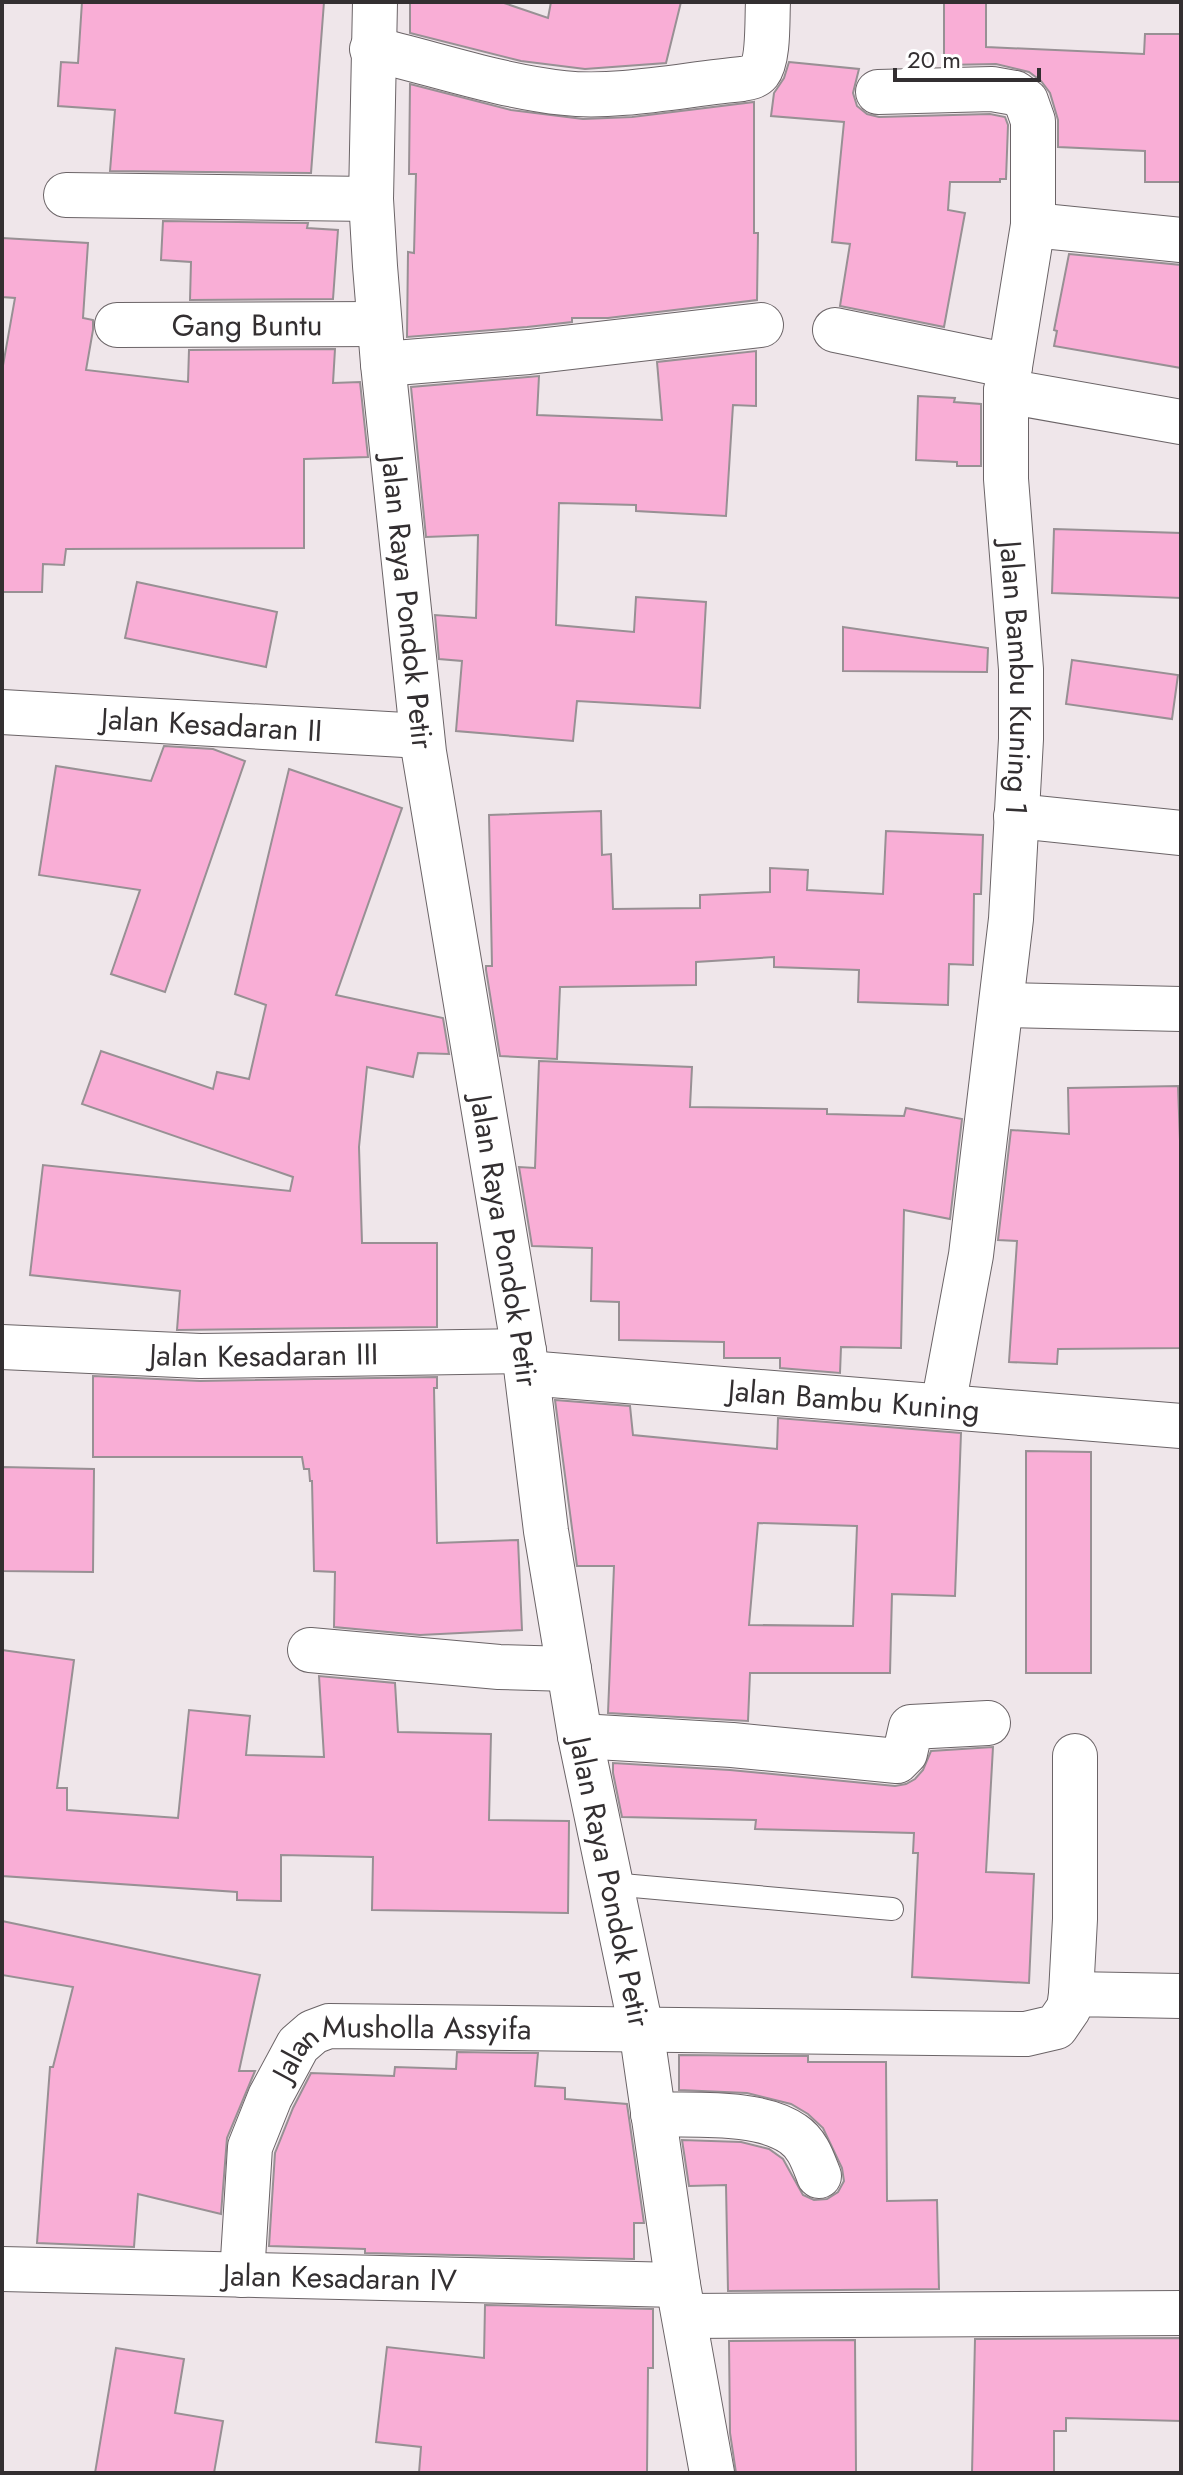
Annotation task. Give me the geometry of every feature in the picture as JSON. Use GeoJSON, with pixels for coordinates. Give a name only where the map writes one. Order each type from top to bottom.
{"type":"FeatureCollection","features":[{"type":"Feature","properties":{"kind":"street","name":"Jalan Raya Pondok Petir"},"geometry":{"type":"LineString","coordinates":[[375,2],[371,199],[381,344],[422,736],[526,1362],[546,1531],[580,1736],[641,2028],[681,2300],[712,2473]]}},
{"type":"Feature","properties":{"kind":"street"},"geometry":{"type":"LineString","coordinates":[[372,49],[563,93],[594,94],[742,79],[753,77],[764,61],[768,2]]}},
{"type":"Feature","properties":{"kind":"street","name":"Jalan Bambu Kuning 1"},"geometry":{"type":"LineString","coordinates":[[878,92],[992,89],[1015,93],[1026,101],[1033,121],[1033,225],[1008,379],[1006,479],[1021,669],[1011,919],[971,1255],[943,1406]]}},
{"type":"Feature","properties":{"kind":"street"},"geometry":{"type":"LineString","coordinates":[[66,195],[371,199]]}},
{"type":"Feature","properties":{"kind":"street"},"geometry":{"type":"LineString","coordinates":[[1033,225],[1181,240]]}},
{"type":"Feature","properties":{"kind":"street","name":"Gang Buntu"},"geometry":{"type":"LineString","coordinates":[[117,325],[529,352],[761,325]]}},
{"type":"Feature","properties":{"kind":"street"},"geometry":{"type":"LineString","coordinates":[[835,330],[1008,379],[1181,422]]}},
{"type":"Feature","properties":{"kind":"street","name":"Jalan Kesadaran II"},"geometry":{"type":"LineString","coordinates":[[2,712],[422,736]]}},
{"type":"Feature","properties":{"kind":"street"},"geometry":{"type":"LineString","coordinates":[[1016,816],[1181,833]]}},
{"type":"Feature","properties":{"kind":"street"},"geometry":{"type":"LineString","coordinates":[[1002,1005],[1181,1009]]}},
{"type":"Feature","properties":{"kind":"street","name":"Jalan Kesadaran III"},"geometry":{"type":"LineString","coordinates":[[2,1347],[200,1356],[526,1362]]}},
{"type":"Feature","properties":{"kind":"street","name":"Jalan Bambu Kuning"},"geometry":{"type":"LineString","coordinates":[[526,1362],[943,1406],[1181,1426]]}},
{"type":"Feature","properties":{"kind":"street"},"geometry":{"type":"LineString","coordinates":[[310,1650],[499,1667],[569,1669]]}},
{"type":"Feature","properties":{"kind":"street"},"geometry":{"type":"LineString","coordinates":[[580,1736],[732,1745],[897,1761],[905,1753],[911,1727],[988,1723]]}},
{"type":"Feature","properties":{"kind":"street"},"geometry":{"type":"LineString","coordinates":[[1075,1756],[1075,1919],[1071,1994],[1181,1996]]}},
{"type":"Feature","properties":{"kind":"street","name":"Jalan Musholla Assyifa"},"geometry":{"type":"LineString","coordinates":[[242,2275],[250,2147],[270,2097],[298,2045],[313,2032],[329,2026],[1035,2033],[1056,2027],[1069,2008],[1071,1994]]}},
{"type":"Feature","properties":{"kind":"street"},"geometry":{"type":"LineString","coordinates":[[653,2114],[756,2119],[793,2134],[809,2151],[819,2176]]}},
{"type":"Feature","properties":{"kind":"street","name":"Jalan Kesadaran IV"},"geometry":{"type":"LineString","coordinates":[[2,2269],[242,2275],[681,2300],[1181,2313]]}},
{"type":"Feature","properties":{"kind":"lane"},"geometry":{"type":"LineString","coordinates":[[611,1884],[892,1909]]}},
{"type":"Feature","properties":{"kind":"building"},"geometry":{"type":"Polygon","coordinates":[[[82,2],[324,2],[311,173],[110,171],[115,110],[58,106],[61,62],[78,63],[82,2]]]}},
{"type":"Feature","properties":{"kind":"building"},"geometry":{"type":"Polygon","coordinates":[[[410,2],[501,2],[548,18],[551,2],[681,2],[666,63],[585,69],[521,61],[410,33],[410,2]]]}},
{"type":"Feature","properties":{"kind":"building"},"geometry":{"type":"Polygon","coordinates":[[[944,2],[986,2],[986,47],[1144,54],[1145,34],[1181,34],[1181,182],[1145,182],[1145,151],[1058,147],[1058,120],[1050,93],[1029,72],[996,64],[944,65],[944,2]]]}},
{"type":"Feature","properties":{"kind":"building"},"geometry":{"type":"Polygon","coordinates":[[[789,62],[859,69],[853,93],[857,106],[867,114],[879,117],[990,114],[1005,117],[1008,125],[1006,179],[1000,179],[1000,182],[950,182],[948,210],[965,213],[944,327],[840,306],[850,244],[832,242],[844,122],[771,116],[774,93],[784,78],[789,62]]]}},
{"type":"Feature","properties":{"kind":"building"},"geometry":{"type":"Polygon","coordinates":[[[410,84],[511,110],[583,119],[632,117],[754,102],[757,300],[608,318],[572,318],[572,322],[527,327],[407,337],[408,252],[414,253],[416,174],[409,174],[410,84]]]}},
{"type":"Feature","properties":{"kind":"building"},"geometry":{"type":"Polygon","coordinates":[[[163,221],[308,223],[307,228],[338,230],[333,299],[190,300],[191,262],[161,260],[163,221]]]}},
{"type":"Feature","properties":{"kind":"building"},"geometry":{"type":"Polygon","coordinates":[[[2,238],[88,243],[83,318],[93,320],[93,330],[86,370],[188,382],[189,350],[335,349],[333,383],[360,382],[368,457],[304,459],[304,548],[66,549],[64,565],[43,564],[42,592],[2,592],[2,371],[15,298],[2,297],[2,238]]]}},
{"type":"Feature","properties":{"kind":"building"},"geometry":{"type":"Polygon","coordinates":[[[1069,254],[1181,265],[1181,368],[1054,346],[1057,331],[1054,330],[1069,254]]]}},
{"type":"Feature","properties":{"kind":"building"},"geometry":{"type":"Polygon","coordinates":[[[756,351],[756,406],[733,405],[726,516],[636,511],[636,505],[559,503],[556,625],[634,632],[636,597],[706,602],[700,708],[577,701],[573,741],[456,731],[462,661],[439,659],[435,615],[476,618],[478,535],[426,537],[411,387],[539,376],[537,415],[662,420],[657,362],[756,351]]]}},
{"type":"Feature","properties":{"kind":"building"},"geometry":{"type":"Polygon","coordinates":[[[918,396],[955,398],[954,402],[981,404],[981,466],[916,460],[918,396]]]}},
{"type":"Feature","properties":{"kind":"building"},"geometry":{"type":"Polygon","coordinates":[[[1054,529],[1181,533],[1181,598],[1052,593],[1054,529]]]}},
{"type":"Feature","properties":{"kind":"building"},"geometry":{"type":"Polygon","coordinates":[[[137,582],[277,612],[266,667],[125,638],[137,582]]]}},
{"type":"Feature","properties":{"kind":"building"},"geometry":{"type":"Polygon","coordinates":[[[843,627],[988,648],[987,672],[843,671],[843,627]]]}},
{"type":"Feature","properties":{"kind":"building"},"geometry":{"type":"Polygon","coordinates":[[[1072,660],[1178,675],[1172,719],[1066,704],[1072,660]]]}},
{"type":"Feature","properties":{"kind":"building"},"geometry":{"type":"Polygon","coordinates":[[[164,746],[213,749],[245,761],[165,992],[111,974],[140,890],[39,875],[56,766],[151,781],[164,746]]]}},
{"type":"Feature","properties":{"kind":"building"},"geometry":{"type":"Polygon","coordinates":[[[289,769],[402,808],[336,995],[443,1018],[449,1054],[418,1053],[413,1077],[367,1067],[359,1147],[362,1243],[437,1243],[437,1327],[177,1330],[180,1291],[30,1275],[43,1165],[290,1191],[293,1177],[82,1104],[101,1051],[213,1089],[217,1072],[249,1079],[266,1005],[235,994],[289,769]]]}},
{"type":"Feature","properties":{"kind":"building"},"geometry":{"type":"Polygon","coordinates":[[[601,811],[602,855],[611,854],[613,909],[700,908],[700,895],[770,892],[770,868],[808,870],[807,890],[883,894],[886,831],[983,835],[981,894],[974,894],[973,965],[949,964],[948,1005],[858,1002],[859,970],[774,967],[774,957],[696,962],[696,985],[560,987],[557,1059],[500,1056],[486,970],[486,966],[492,966],[489,815],[601,811]]]}},
{"type":"Feature","properties":{"kind":"building"},"geometry":{"type":"Polygon","coordinates":[[[539,1061],[692,1067],[690,1107],[827,1109],[827,1114],[904,1116],[906,1108],[962,1119],[950,1219],[904,1210],[901,1348],[841,1347],[840,1373],[780,1368],[780,1358],[724,1358],[724,1342],[619,1340],[619,1302],[591,1301],[592,1248],[532,1246],[519,1167],[535,1168],[539,1061]]]}},
{"type":"Feature","properties":{"kind":"building"},"geometry":{"type":"Polygon","coordinates":[[[1178,1086],[1181,1348],[1058,1349],[1057,1364],[1009,1362],[1017,1241],[998,1240],[1011,1130],[1069,1134],[1068,1088],[1178,1086]]]}},
{"type":"Feature","properties":{"kind":"building"},"geometry":{"type":"Polygon","coordinates":[[[93,1376],[200,1381],[437,1377],[437,1388],[434,1388],[437,1543],[518,1540],[522,1630],[420,1635],[334,1627],[335,1572],[314,1571],[312,1481],[309,1469],[304,1469],[302,1457],[93,1457],[93,1376]]]}},
{"type":"Feature","properties":{"kind":"building"},"geometry":{"type":"Polygon","coordinates":[[[555,1400],[630,1406],[633,1435],[777,1449],[778,1418],[961,1433],[955,1596],[892,1594],[890,1673],[750,1673],[748,1721],[608,1713],[614,1566],[577,1566],[555,1400]],[[758,1523],[749,1625],[853,1626],[857,1526],[758,1523]]]}},
{"type":"Feature","properties":{"kind":"building"},"geometry":{"type":"Polygon","coordinates":[[[1026,1451],[1091,1452],[1091,1673],[1026,1673],[1026,1451]]]}},
{"type":"Feature","properties":{"kind":"building"},"geometry":{"type":"Polygon","coordinates":[[[2,1467],[94,1469],[93,1572],[2,1571],[2,1467]]]}},
{"type":"Feature","properties":{"kind":"building"},"geometry":{"type":"Polygon","coordinates":[[[2,1650],[74,1660],[57,1788],[67,1788],[67,1810],[178,1818],[189,1710],[250,1716],[246,1755],[324,1757],[319,1676],[395,1683],[398,1732],[491,1734],[489,1820],[569,1821],[568,1913],[372,1910],[373,1857],[281,1855],[281,1901],[237,1900],[237,1892],[2,1876],[2,1650]]]}},
{"type":"Feature","properties":{"kind":"building"},"geometry":{"type":"Polygon","coordinates":[[[993,1747],[986,1872],[1034,1874],[1029,1983],[912,1977],[918,1853],[913,1853],[914,1833],[755,1829],[756,1820],[622,1817],[613,1773],[613,1763],[730,1770],[895,1786],[915,1779],[923,1770],[931,1751],[993,1747]]]}},
{"type":"Feature","properties":{"kind":"building"},"geometry":{"type":"Polygon","coordinates":[[[2,1921],[260,1975],[239,2071],[255,2071],[227,2138],[221,2214],[138,2194],[134,2247],[37,2243],[50,2067],[53,2067],[73,1987],[2,1975],[2,1921]]]}},
{"type":"Feature","properties":{"kind":"building"},"geometry":{"type":"Polygon","coordinates":[[[457,2052],[538,2053],[535,2086],[565,2088],[565,2099],[627,2104],[644,2223],[634,2223],[634,2259],[365,2253],[365,2249],[269,2246],[275,2153],[311,2073],[394,2076],[395,2067],[456,2069],[457,2052]]]}},
{"type":"Feature","properties":{"kind":"building"},"geometry":{"type":"Polygon","coordinates":[[[679,2055],[808,2056],[808,2062],[886,2062],[887,2201],[937,2200],[939,2289],[728,2291],[726,2185],[689,2186],[682,2140],[741,2142],[769,2149],[783,2159],[803,2195],[814,2200],[827,2199],[838,2192],[844,2181],[842,2168],[823,2128],[791,2104],[747,2093],[679,2090],[679,2055]]]}},
{"type":"Feature","properties":{"kind":"building"},"geometry":{"type":"Polygon","coordinates":[[[485,2305],[653,2309],[653,2368],[648,2368],[647,2473],[419,2473],[421,2447],[376,2442],[387,2347],[484,2358],[485,2305]]]}},
{"type":"Feature","properties":{"kind":"building"},"geometry":{"type":"Polygon","coordinates":[[[1181,2338],[1181,2421],[1066,2418],[1066,2431],[1054,2431],[1054,2473],[972,2473],[975,2339],[1181,2338]]]}},
{"type":"Feature","properties":{"kind":"building"},"geometry":{"type":"Polygon","coordinates":[[[855,2340],[856,2473],[736,2473],[730,2433],[729,2341],[855,2340]]]}},
{"type":"Feature","properties":{"kind":"building"},"geometry":{"type":"Polygon","coordinates":[[[116,2348],[184,2359],[175,2413],[223,2421],[214,2473],[95,2473],[116,2348]]]}}]}
